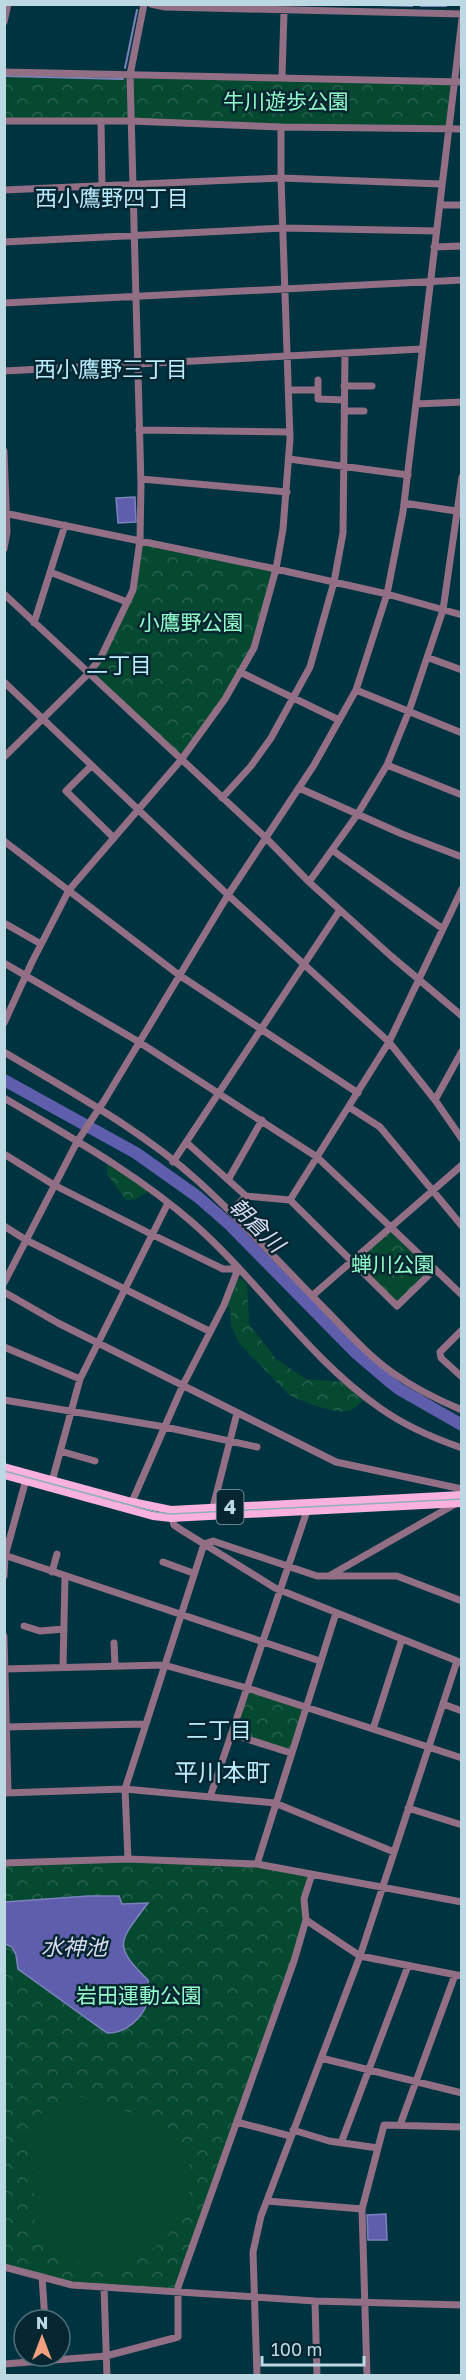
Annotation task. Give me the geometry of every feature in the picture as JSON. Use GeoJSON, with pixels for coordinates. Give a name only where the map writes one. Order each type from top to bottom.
{"type":"FeatureCollection","features":[{"type":"Feature","properties":{"kind":"main road","name":"4"},"geometry":{"type":"LineString","coordinates":[[4,1467],[51,1484],[131,1506],[171,1514],[462,1495]]}},
{"type":"Feature","properties":{"kind":"main road","name":"4"},"geometry":{"type":"LineString","coordinates":[[4,1475],[27,1477]]}},
{"type":"Feature","properties":{"kind":"main road","name":"4"},"geometry":{"type":"LineString","coordinates":[[211,1512],[307,1511],[460,1502]]}},
{"type":"Feature","properties":{"kind":"street"},"geometry":{"type":"LineString","coordinates":[[4,22],[8,4]]}},
{"type":"Feature","properties":{"kind":"street"},"geometry":{"type":"LineString","coordinates":[[4,757],[88,674],[101,657],[133,590],[140,540],[141,479],[130,75],[144,4]]}},
{"type":"Feature","properties":{"kind":"street"},"geometry":{"type":"LineString","coordinates":[[151,4],[165,7],[284,12],[462,14]]}},
{"type":"Feature","properties":{"kind":"street"},"geometry":{"type":"LineString","coordinates":[[282,76],[284,12]]}},
{"type":"Feature","properties":{"kind":"street"},"geometry":{"type":"LineString","coordinates":[[4,1283],[78,1140],[228,895],[299,788],[356,690],[387,594],[404,503],[462,19]]}},
{"type":"Feature","properties":{"kind":"street"},"geometry":{"type":"LineString","coordinates":[[4,72],[282,76],[462,82]]}},
{"type":"Feature","properties":{"kind":"street"},"geometry":{"type":"LineString","coordinates":[[4,121],[131,121],[281,127],[462,129]]}},
{"type":"Feature","properties":{"kind":"street"},"geometry":{"type":"LineString","coordinates":[[101,121],[102,185]]}},
{"type":"Feature","properties":{"kind":"street"},"geometry":{"type":"LineString","coordinates":[[4,1023],[69,890],[181,760],[225,699],[254,648],[276,569],[287,492],[289,459],[287,288],[281,178],[281,127]]}},
{"type":"Feature","properties":{"kind":"street"},"geometry":{"type":"LineString","coordinates":[[4,190],[281,178],[441,184]]}},
{"type":"Feature","properties":{"kind":"street"},"geometry":{"type":"LineString","coordinates":[[440,205],[462,205]]}},
{"type":"Feature","properties":{"kind":"street"},"geometry":{"type":"LineString","coordinates":[[4,242],[284,228],[436,231]]}},
{"type":"Feature","properties":{"kind":"street"},"geometry":{"type":"LineString","coordinates":[[434,247],[462,246]]}},
{"type":"Feature","properties":{"kind":"street"},"geometry":{"type":"LineString","coordinates":[[4,303],[462,280]]}},
{"type":"Feature","properties":{"kind":"street"},"geometry":{"type":"LineString","coordinates":[[4,371],[422,350]]}},
{"type":"Feature","properties":{"kind":"street"},"geometry":{"type":"LineString","coordinates":[[222,798],[258,757],[310,667],[334,582],[343,533],[345,354]]}},
{"type":"Feature","properties":{"kind":"street"},"geometry":{"type":"LineString","coordinates":[[318,380],[318,399],[344,400]]}},
{"type":"Feature","properties":{"kind":"street"},"geometry":{"type":"LineString","coordinates":[[344,386],[372,386]]}},
{"type":"Feature","properties":{"kind":"street"},"geometry":{"type":"LineString","coordinates":[[289,390],[318,390]]}},
{"type":"Feature","properties":{"kind":"street"},"geometry":{"type":"LineString","coordinates":[[416,404],[462,402]]}},
{"type":"Feature","properties":{"kind":"street"},"geometry":{"type":"LineString","coordinates":[[344,411],[364,411]]}},
{"type":"Feature","properties":{"kind":"street"},"geometry":{"type":"LineString","coordinates":[[139,430],[290,432]]}},
{"type":"Feature","properties":{"kind":"street"},"geometry":{"type":"LineString","coordinates":[[4,452],[6,514],[4,549]]}},
{"type":"Feature","properties":{"kind":"street"},"geometry":{"type":"LineString","coordinates":[[289,459],[408,475]]}},
{"type":"Feature","properties":{"kind":"street"},"geometry":{"type":"LineString","coordinates":[[309,882],[357,815],[387,765],[409,711],[444,610],[462,477]]}},
{"type":"Feature","properties":{"kind":"street"},"geometry":{"type":"LineString","coordinates":[[141,479],[287,492]]}},
{"type":"Feature","properties":{"kind":"street"},"geometry":{"type":"LineString","coordinates":[[404,503],[459,512]]}},
{"type":"Feature","properties":{"kind":"street"},"geometry":{"type":"LineString","coordinates":[[6,514],[276,569],[387,594],[462,615]]}},
{"type":"Feature","properties":{"kind":"street"},"geometry":{"type":"LineString","coordinates":[[34,623],[65,525]]}},
{"type":"Feature","properties":{"kind":"street"},"geometry":{"type":"LineString","coordinates":[[453,556],[462,558]]}},
{"type":"Feature","properties":{"kind":"street"},"geometry":{"type":"LineString","coordinates":[[50,572],[127,602]]}},
{"type":"Feature","properties":{"kind":"street"},"geometry":{"type":"LineString","coordinates":[[4,594],[266,838],[309,882],[419,981],[462,1016]]}},
{"type":"Feature","properties":{"kind":"street"},"geometry":{"type":"LineString","coordinates":[[429,658],[462,670]]}},
{"type":"Feature","properties":{"kind":"street"},"geometry":{"type":"LineString","coordinates":[[240,672],[339,720]]}},
{"type":"Feature","properties":{"kind":"street"},"geometry":{"type":"LineString","coordinates":[[4,682],[228,895],[389,1042],[462,1138]]}},
{"type":"Feature","properties":{"kind":"street"},"geometry":{"type":"LineString","coordinates":[[356,690],[462,733]]}},
{"type":"Feature","properties":{"kind":"street"},"geometry":{"type":"LineString","coordinates":[[387,765],[462,795]]}},
{"type":"Feature","properties":{"kind":"street"},"geometry":{"type":"LineString","coordinates":[[91,766],[66,791],[114,838]]}},
{"type":"Feature","properties":{"kind":"street"},"geometry":{"type":"LineString","coordinates":[[299,788],[357,815],[462,857]]}},
{"type":"Feature","properties":{"kind":"street"},"geometry":{"type":"LineString","coordinates":[[4,841],[179,975],[358,1094]]}},
{"type":"Feature","properties":{"kind":"street"},"geometry":{"type":"LineString","coordinates":[[332,850],[443,929]]}},
{"type":"Feature","properties":{"kind":"street"},"geometry":{"type":"LineString","coordinates":[[290,1200],[389,1042],[462,889]]}},
{"type":"Feature","properties":{"kind":"street"},"geometry":{"type":"LineString","coordinates":[[173,1162],[340,910]]}},
{"type":"Feature","properties":{"kind":"street"},"geometry":{"type":"LineString","coordinates":[[4,922],[41,944]]}},
{"type":"Feature","properties":{"kind":"street"},"geometry":{"type":"LineString","coordinates":[[4,963],[139,1042],[317,1157],[462,1295]]}},
{"type":"Feature","properties":{"kind":"street"},"geometry":{"type":"LineString","coordinates":[[435,1100],[462,1051]]}},
{"type":"Feature","properties":{"kind":"street"},"geometry":{"type":"LineString","coordinates":[[4,1052],[98,1110],[173,1162],[231,1212],[362,1347],[392,1373],[423,1392],[461,1408]]}},
{"type":"Feature","properties":{"kind":"street"},"geometry":{"type":"LineString","coordinates":[[4,1098],[122,1168],[194,1224],[325,1360],[364,1396],[404,1423],[462,1448]]}},
{"type":"Feature","properties":{"kind":"street"},"geometry":{"type":"LineString","coordinates":[[349,1107],[380,1127],[462,1226]]}},
{"type":"Feature","properties":{"kind":"street"},"geometry":{"type":"LineString","coordinates":[[228,1180],[262,1120]]}},
{"type":"Feature","properties":{"kind":"street"},"geometry":{"type":"LineString","coordinates":[[186,1142],[246,1196],[290,1200],[397,1306],[435,1269]]}},
{"type":"Feature","properties":{"kind":"street"},"geometry":{"type":"LineString","coordinates":[[4,1154],[54,1185],[151,1234],[223,1269],[238,1269]]}},
{"type":"Feature","properties":{"kind":"street"},"geometry":{"type":"LineString","coordinates":[[312,1296],[462,1165]]}},
{"type":"Feature","properties":{"kind":"street"},"geometry":{"type":"LineString","coordinates":[[231,1212],[246,1196]]}},
{"type":"Feature","properties":{"kind":"street"},"geometry":{"type":"LineString","coordinates":[[51,1484],[80,1379],[168,1203]]}},
{"type":"Feature","properties":{"kind":"street"},"geometry":{"type":"LineString","coordinates":[[4,1226],[26,1240],[209,1331]]}},
{"type":"Feature","properties":{"kind":"street"},"geometry":{"type":"LineString","coordinates":[[131,1506],[183,1385],[224,1305],[238,1269]]}},
{"type":"Feature","properties":{"kind":"street"},"geometry":{"type":"LineString","coordinates":[[4,1292],[58,1323],[346,1466],[462,1489]]}},
{"type":"Feature","properties":{"kind":"street"},"geometry":{"type":"LineString","coordinates":[[462,1330],[440,1352],[441,1358],[462,1377]]}},
{"type":"Feature","properties":{"kind":"street"},"geometry":{"type":"LineString","coordinates":[[4,1347],[80,1379]]}},
{"type":"Feature","properties":{"kind":"street"},"geometry":{"type":"LineString","coordinates":[[4,1400],[165,1427],[257,1447]]}},
{"type":"Feature","properties":{"kind":"street"},"geometry":{"type":"LineString","coordinates":[[211,1512],[237,1413]]}},
{"type":"Feature","properties":{"kind":"street"},"geometry":{"type":"LineString","coordinates":[[60,1450],[95,1461]]}},
{"type":"Feature","properties":{"kind":"street"},"geometry":{"type":"LineString","coordinates":[[4,1576],[5,1556],[27,1477]]}},
{"type":"Feature","properties":{"kind":"street"},"geometry":{"type":"LineString","coordinates":[[327,1578],[460,1502]]}},
{"type":"Feature","properties":{"kind":"street"},"geometry":{"type":"LineString","coordinates":[[210,1797],[307,1511]]}},
{"type":"Feature","properties":{"kind":"street"},"geometry":{"type":"LineString","coordinates":[[171,1514],[174,1525],[280,1590],[459,1662],[428,1748],[360,1956],[258,2224],[253,2252],[257,2376]]}},
{"type":"Feature","properties":{"kind":"street"},"geometry":{"type":"LineString","coordinates":[[204,1544],[213,1541],[327,1578],[397,1576],[462,1601]]}},
{"type":"Feature","properties":{"kind":"street"},"geometry":{"type":"LineString","coordinates":[[128,1859],[125,1789],[179,1615],[204,1544]]}},
{"type":"Feature","properties":{"kind":"street"},"geometry":{"type":"LineString","coordinates":[[52,1572],[57,1554]]}},
{"type":"Feature","properties":{"kind":"street"},"geometry":{"type":"LineString","coordinates":[[5,1556],[320,1661]]}},
{"type":"Feature","properties":{"kind":"street"},"geometry":{"type":"LineString","coordinates":[[163,1562],[194,1573]]}},
{"type":"Feature","properties":{"kind":"street"},"geometry":{"type":"LineString","coordinates":[[63,1667],[65,1576]]}},
{"type":"Feature","properties":{"kind":"street"},"geometry":{"type":"LineString","coordinates":[[257,1864],[336,1613]]}},
{"type":"Feature","properties":{"kind":"street"},"geometry":{"type":"LineString","coordinates":[[24,1626],[40,1631],[64,1629]]}},
{"type":"Feature","properties":{"kind":"street"},"geometry":{"type":"LineString","coordinates":[[4,1636],[6,1793],[125,1789],[275,1803],[394,1852]]}},
{"type":"Feature","properties":{"kind":"street"},"geometry":{"type":"LineString","coordinates":[[373,1729],[402,1638]]}},
{"type":"Feature","properties":{"kind":"street"},"geometry":{"type":"LineString","coordinates":[[114,1642],[115,1666]]}},
{"type":"Feature","properties":{"kind":"street"},"geometry":{"type":"LineString","coordinates":[[5,1669],[164,1665],[247,1688],[462,1758]]}},
{"type":"Feature","properties":{"kind":"street"},"geometry":{"type":"LineString","coordinates":[[443,1704],[462,1711]]}},
{"type":"Feature","properties":{"kind":"street"},"geometry":{"type":"LineString","coordinates":[[6,1727],[145,1724]]}},
{"type":"Feature","properties":{"kind":"street"},"geometry":{"type":"LineString","coordinates":[[231,1734],[291,1753]]}},
{"type":"Feature","properties":{"kind":"street"},"geometry":{"type":"LineString","coordinates":[[408,1808],[462,1825]]}},
{"type":"Feature","properties":{"kind":"street"},"geometry":{"type":"LineString","coordinates":[[4,1863],[128,1859],[257,1864],[462,1902]]}},
{"type":"Feature","properties":{"kind":"street"},"geometry":{"type":"LineString","coordinates":[[72,2357],[106,2356],[178,2337],[178,2292],[189,2252],[237,2122],[306,1920],[304,1899],[312,1874]]}},
{"type":"Feature","properties":{"kind":"street"},"geometry":{"type":"LineString","coordinates":[[306,1920],[360,1956],[458,1976],[400,2125]]}},
{"type":"Feature","properties":{"kind":"street"},"geometry":{"type":"LineString","coordinates":[[341,2143],[408,1966]]}},
{"type":"Feature","properties":{"kind":"street"},"geometry":{"type":"LineString","coordinates":[[321,2058],[462,2093]]}},
{"type":"Feature","properties":{"kind":"street"},"geometry":{"type":"LineString","coordinates":[[237,2122],[378,2148]]}},
{"type":"Feature","properties":{"kind":"street"},"geometry":{"type":"LineString","coordinates":[[367,2376],[362,2209],[384,2125],[462,2127]]}},
{"type":"Feature","properties":{"kind":"street"},"geometry":{"type":"LineString","coordinates":[[267,2201],[362,2209]]}},
{"type":"Feature","properties":{"kind":"street"},"geometry":{"type":"LineString","coordinates":[[4,2267],[72,2285],[315,2301],[462,2305]]}},
{"type":"Feature","properties":{"kind":"street"},"geometry":{"type":"LineString","coordinates":[[42,2277],[44,2308]]}},
{"type":"Feature","properties":{"kind":"street"},"geometry":{"type":"LineString","coordinates":[[104,2287],[107,2376]]}},
{"type":"Feature","properties":{"kind":"street"},"geometry":{"type":"LineString","coordinates":[[315,2301],[317,2376]]}},
{"type":"Feature","properties":{"kind":"green space","name":"牛川遊歩公園"},"geometry":{"type":"Polygon","coordinates":[[[5,74],[453,82],[449,128],[5,121],[5,74]]]}},
{"type":"Feature","properties":{"kind":"green space","name":"小鷹野公園"},"geometry":{"type":"Polygon","coordinates":[[[140,540],[276,569],[254,648],[225,699],[181,760],[88,674],[101,657],[133,590],[140,540]]]}},
{"type":"Feature","properties":{"kind":"green space"},"geometry":{"type":"Polygon","coordinates":[[[107,1162],[125,1172],[148,1192],[136,1199],[126,1200],[107,1174],[107,1162]]]}},
{"type":"Feature","properties":{"kind":"green space","name":"蝉川公園"},"geometry":{"type":"Polygon","coordinates":[[[391,1227],[435,1269],[397,1306],[352,1261],[391,1227]]]}},
{"type":"Feature","properties":{"kind":"green space"},"geometry":{"type":"Polygon","coordinates":[[[238,1279],[242,1279],[247,1284],[249,1324],[276,1359],[306,1379],[342,1382],[364,1400],[348,1411],[335,1411],[289,1395],[240,1344],[231,1326],[230,1308],[226,1306],[238,1279]]]}},
{"type":"Feature","properties":{"kind":"green space"},"geometry":{"type":"Polygon","coordinates":[[[251,1690],[301,1706],[303,1714],[291,1753],[231,1734],[245,1692],[251,1690]]]}},
{"type":"Feature","properties":{"kind":"green space","name":"岩田運動公園"},"geometry":{"type":"Polygon","coordinates":[[[198,1860],[312,1874],[305,1898],[306,1920],[178,2292],[72,2285],[5,2268],[4,1863],[198,1860]]]}},
{"type":"Feature","properties":{"kind":"green space"},"geometry":{"type":"Polygon","coordinates":[[[86,2097],[168,2124],[166,2134],[168,2137],[174,2131],[188,2158],[190,2186],[183,2212],[168,2235],[147,2253],[121,2264],[93,2266],[64,2257],[39,2237],[47,2230],[44,2227],[35,2227],[32,2141],[30,2141],[33,2130],[37,2120],[49,2107],[65,2100],[86,2097]]]}},
{"type":"Feature","properties":{"kind":"water"},"geometry":{"type":"Polygon","coordinates":[[[135,497],[136,522],[118,523],[116,498],[135,497]]]}},
{"type":"Feature","properties":{"kind":"water","name":"水神池"},"geometry":{"type":"Polygon","coordinates":[[[119,1896],[122,1904],[148,1903],[126,1935],[124,1950],[136,1968],[148,1980],[148,1999],[143,2012],[133,2023],[114,2033],[107,2033],[18,1969],[12,1947],[5,1944],[5,1902],[119,1896]]]}},
{"type":"Feature","properties":{"kind":"water"},"geometry":{"type":"Polygon","coordinates":[[[386,2214],[387,2240],[368,2240],[367,2215],[386,2214]]]}},
{"type":"Feature","properties":{"kind":"waterway"},"geometry":{"type":"LineString","coordinates":[[340,4],[412,6]]}},
{"type":"Feature","properties":{"kind":"waterway"},"geometry":{"type":"LineString","coordinates":[[421,6],[446,6]]}},
{"type":"Feature","properties":{"kind":"waterway"},"geometry":{"type":"LineString","coordinates":[[125,68],[137,10]]}},
{"type":"Feature","properties":{"kind":"waterway"},"geometry":{"type":"LineString","coordinates":[[4,76],[123,79]]}},
{"type":"Feature","properties":{"kind":"waterway","name":"朝倉川"},"geometry":{"type":"LineString","coordinates":[[4,1080],[136,1153],[198,1197],[229,1224],[356,1353],[399,1389],[462,1425]]}},
{"type":"Feature","properties":{"kind":"tram line"},"geometry":{"type":"LineString","coordinates":[[4,1471],[156,1512],[171,1514],[462,1499]]}},
{"type":"Feature","properties":{"kind":"district","name":"西小鷹野四丁目"},"geometry":{"type":"Point","coordinates":[112,198]}},
{"type":"Feature","properties":{"kind":"district","name":"西小鷹野三丁目"},"geometry":{"type":"Point","coordinates":[111,369]}},
{"type":"Feature","properties":{"kind":"district","name":"二丁目"},"geometry":{"type":"Point","coordinates":[119,665]}},
{"type":"Feature","properties":{"kind":"district","name":"二丁目"},"geometry":{"type":"Point","coordinates":[219,1730]}},
{"type":"Feature","properties":{"kind":"district","name":"平川本町"},"geometry":{"type":"Point","coordinates":[222,1773]}}]}
